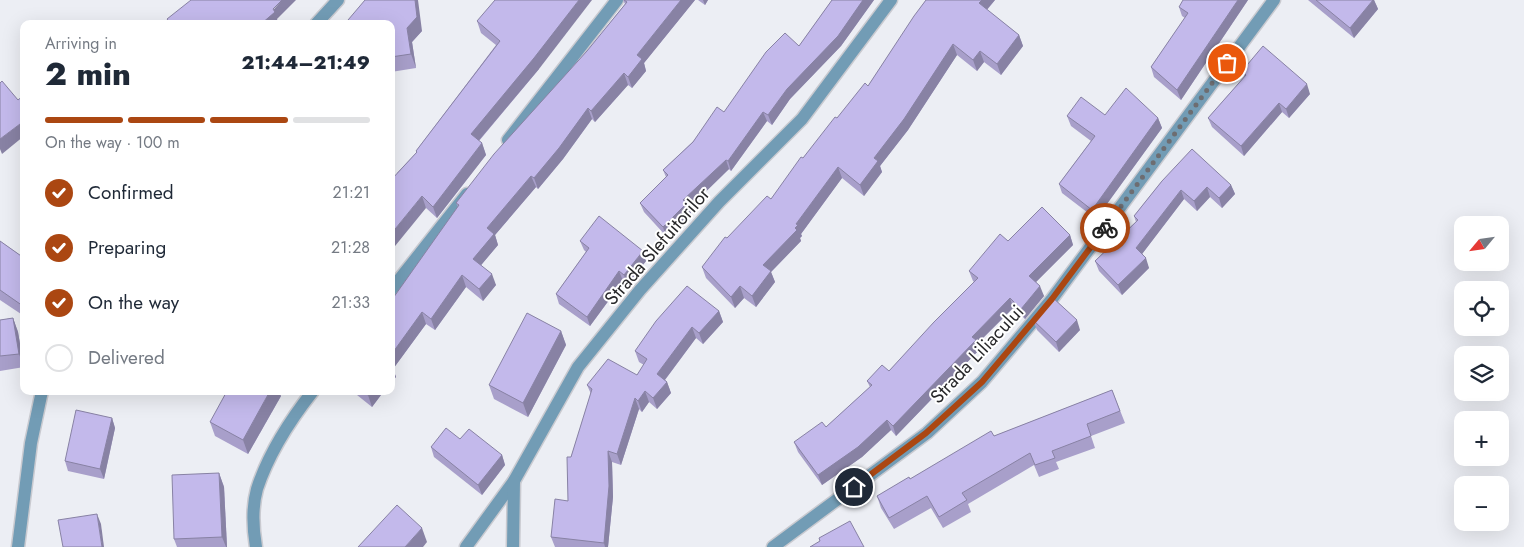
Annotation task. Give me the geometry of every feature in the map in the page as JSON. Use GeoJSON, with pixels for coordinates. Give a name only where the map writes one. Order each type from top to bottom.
{"type":"FeatureCollection","features":[{"type":"Feature","properties":{"kind":"street"},"geometry":{"type":"LineString","coordinates":[[320,20],[338,0]]}},
{"type":"Feature","properties":{"kind":"street"},"geometry":{"type":"LineString","coordinates":[[499,152],[617,0]]}},
{"type":"Feature","properties":{"kind":"street","name":"Strada Slefuitorilor"},"geometry":{"type":"LineString","coordinates":[[514,547],[514,481],[578,368],[640,290],[719,202],[802,118],[891,0]]}},
{"type":"Feature","properties":{"kind":"street","name":"Strada Liliacului"},"geometry":{"type":"LineString","coordinates":[[773,547],[926,433],[982,382],[1052,299],[1274,0]]}},
{"type":"Feature","properties":{"kind":"street"},"geometry":{"type":"LineString","coordinates":[[395,285],[475,183]]}},
{"type":"Feature","properties":{"kind":"street"},"geometry":{"type":"LineString","coordinates":[[18,547],[31,443],[41,395]]}},
{"type":"Feature","properties":{"kind":"street"},"geometry":{"type":"LineString","coordinates":[[256,547],[253,528],[257,490],[277,444],[307,395]]}},
{"type":"Feature","properties":{"kind":"street"},"geometry":{"type":"LineString","coordinates":[[466,547],[514,481]]}},
{"type":"Feature","properties":{"kind":"building"},"geometry":{"type":"Polygon","coordinates":[[[191,0],[282,0],[273,9],[275,12],[266,20],[167,19],[191,0]]]}},
{"type":"Feature","properties":{"kind":"building"},"geometry":{"type":"Polygon","coordinates":[[[365,0],[415,0],[417,17],[407,28],[411,54],[395,56],[395,20],[348,20],[365,0]]]}},
{"type":"Feature","properties":{"kind":"building"},"geometry":{"type":"Polygon","coordinates":[[[495,0],[579,0],[471,134],[482,143],[433,207],[422,196],[395,229],[395,176],[417,152],[500,41],[477,21],[495,0]]]}},
{"type":"Feature","properties":{"kind":"building"},"geometry":{"type":"Polygon","coordinates":[[[624,0],[681,0],[637,55],[642,59],[628,77],[624,73],[591,111],[588,108],[534,178],[531,176],[487,228],[494,234],[473,259],[492,274],[479,289],[462,275],[431,319],[422,312],[395,349],[395,295],[459,205],[456,203],[494,154],[587,51],[627,2],[624,0]]]}},
{"type":"Feature","properties":{"kind":"building"},"geometry":{"type":"Polygon","coordinates":[[[832,0],[863,0],[838,36],[787,89],[768,115],[763,112],[728,161],[726,160],[683,200],[687,203],[663,227],[640,203],[668,175],[663,170],[693,142],[717,107],[724,112],[766,52],[785,33],[799,46],[832,0]]]}},
{"type":"Feature","properties":{"kind":"building"},"geometry":{"type":"Polygon","coordinates":[[[926,0],[982,0],[979,3],[1019,35],[997,64],[980,51],[973,60],[953,44],[904,119],[874,158],[878,161],[860,185],[838,167],[796,224],[798,225],[795,228],[797,230],[763,265],[771,271],[752,296],[740,286],[731,297],[702,267],[725,237],[727,238],[767,196],[771,199],[801,157],[803,158],[835,117],[837,118],[865,83],[868,86],[926,0]]]}},
{"type":"Feature","properties":{"kind":"building"},"geometry":{"type":"Polygon","coordinates":[[[1183,0],[1238,0],[1177,90],[1151,67],[1188,13],[1179,7],[1183,0]]]}},
{"type":"Feature","properties":{"kind":"building"},"geometry":{"type":"Polygon","coordinates":[[[1316,0],[1373,0],[1350,28],[1316,0]]]}},
{"type":"Feature","properties":{"kind":"building"},"geometry":{"type":"Polygon","coordinates":[[[1263,46],[1307,84],[1286,109],[1279,103],[1241,146],[1208,118],[1246,75],[1242,71],[1263,46]]]}},
{"type":"Feature","properties":{"kind":"building"},"geometry":{"type":"Polygon","coordinates":[[[2,81],[18,100],[20,98],[20,124],[0,139],[0,83],[2,81]]]}},
{"type":"Feature","properties":{"kind":"building"},"geometry":{"type":"Polygon","coordinates":[[[1126,88],[1158,118],[1092,210],[1059,184],[1095,136],[1067,116],[1081,97],[1105,115],[1126,88]]]}},
{"type":"Feature","properties":{"kind":"building"},"geometry":{"type":"Polygon","coordinates":[[[1192,149],[1231,185],[1219,198],[1207,187],[1194,201],[1181,190],[1136,248],[1146,258],[1118,285],[1095,261],[1138,220],[1134,216],[1162,181],[1192,149]]]}},
{"type":"Feature","properties":{"kind":"building"},"geometry":{"type":"Polygon","coordinates":[[[1042,207],[1070,235],[1029,276],[1040,286],[1021,309],[1010,298],[972,337],[976,340],[893,426],[887,420],[858,447],[818,475],[794,442],[822,422],[826,427],[872,385],[867,381],[882,365],[889,371],[978,278],[969,271],[1000,234],[1008,241],[1042,207]]]}},
{"type":"Feature","properties":{"kind":"building"},"geometry":{"type":"Polygon","coordinates":[[[599,216],[643,251],[624,275],[619,271],[587,317],[556,294],[589,248],[580,241],[599,216]]]}},
{"type":"Feature","properties":{"kind":"building"},"geometry":{"type":"Polygon","coordinates":[[[0,241],[20,255],[20,304],[0,290],[0,241]]]}},
{"type":"Feature","properties":{"kind":"building"},"geometry":{"type":"Polygon","coordinates":[[[687,286],[719,311],[699,333],[692,327],[657,374],[667,382],[653,398],[645,391],[638,401],[635,398],[617,454],[608,451],[609,486],[604,543],[551,537],[555,499],[568,501],[567,457],[571,457],[592,389],[587,385],[608,359],[637,375],[647,359],[635,351],[656,321],[687,286]]]}},
{"type":"Feature","properties":{"kind":"building"},"geometry":{"type":"Polygon","coordinates":[[[1052,297],[1077,320],[1056,342],[1033,320],[1052,297]]]}},
{"type":"Feature","properties":{"kind":"building"},"geometry":{"type":"Polygon","coordinates":[[[527,313],[561,331],[523,403],[489,385],[527,313]]]}},
{"type":"Feature","properties":{"kind":"building"},"geometry":{"type":"Polygon","coordinates":[[[13,318],[19,354],[0,356],[0,320],[13,318]]]}},
{"type":"Feature","properties":{"kind":"building"},"geometry":{"type":"Polygon","coordinates":[[[1112,390],[1120,411],[1087,424],[1091,436],[1052,451],[1055,458],[1035,465],[1030,453],[962,493],[967,500],[939,517],[927,496],[889,518],[877,496],[909,477],[910,479],[991,431],[994,436],[1112,390]]]}},
{"type":"Feature","properties":{"kind":"building"},"geometry":{"type":"Polygon","coordinates":[[[225,395],[268,395],[243,440],[210,422],[225,395]]]}},
{"type":"Feature","properties":{"kind":"building"},"geometry":{"type":"Polygon","coordinates":[[[76,410],[112,418],[100,469],[65,461],[76,410]]]}},
{"type":"Feature","properties":{"kind":"building"},"geometry":{"type":"Polygon","coordinates":[[[446,428],[460,439],[469,429],[502,455],[478,485],[431,447],[446,428]]]}},
{"type":"Feature","properties":{"kind":"building"},"geometry":{"type":"Polygon","coordinates":[[[219,473],[222,537],[174,539],[172,475],[219,473]]]}},
{"type":"Feature","properties":{"kind":"building"},"geometry":{"type":"Polygon","coordinates":[[[397,505],[422,528],[405,547],[358,547],[397,505]]]}},
{"type":"Feature","properties":{"kind":"building"},"geometry":{"type":"Polygon","coordinates":[[[97,514],[102,547],[63,547],[58,520],[97,514]]]}},
{"type":"Feature","properties":{"kind":"building"},"geometry":{"type":"Polygon","coordinates":[[[850,521],[864,547],[810,547],[820,541],[819,538],[850,521]]]}},
{"type":"Feature","properties":{"kind":"way so far"},"geometry":{"type":"LineString","coordinates":[[1105,228],[1227,63]]}},
{"type":"Feature","properties":{"kind":"route"},"geometry":{"type":"LineString","coordinates":[[854,487],[926,433],[982,382],[1052,299],[1105,228]]}}]}
